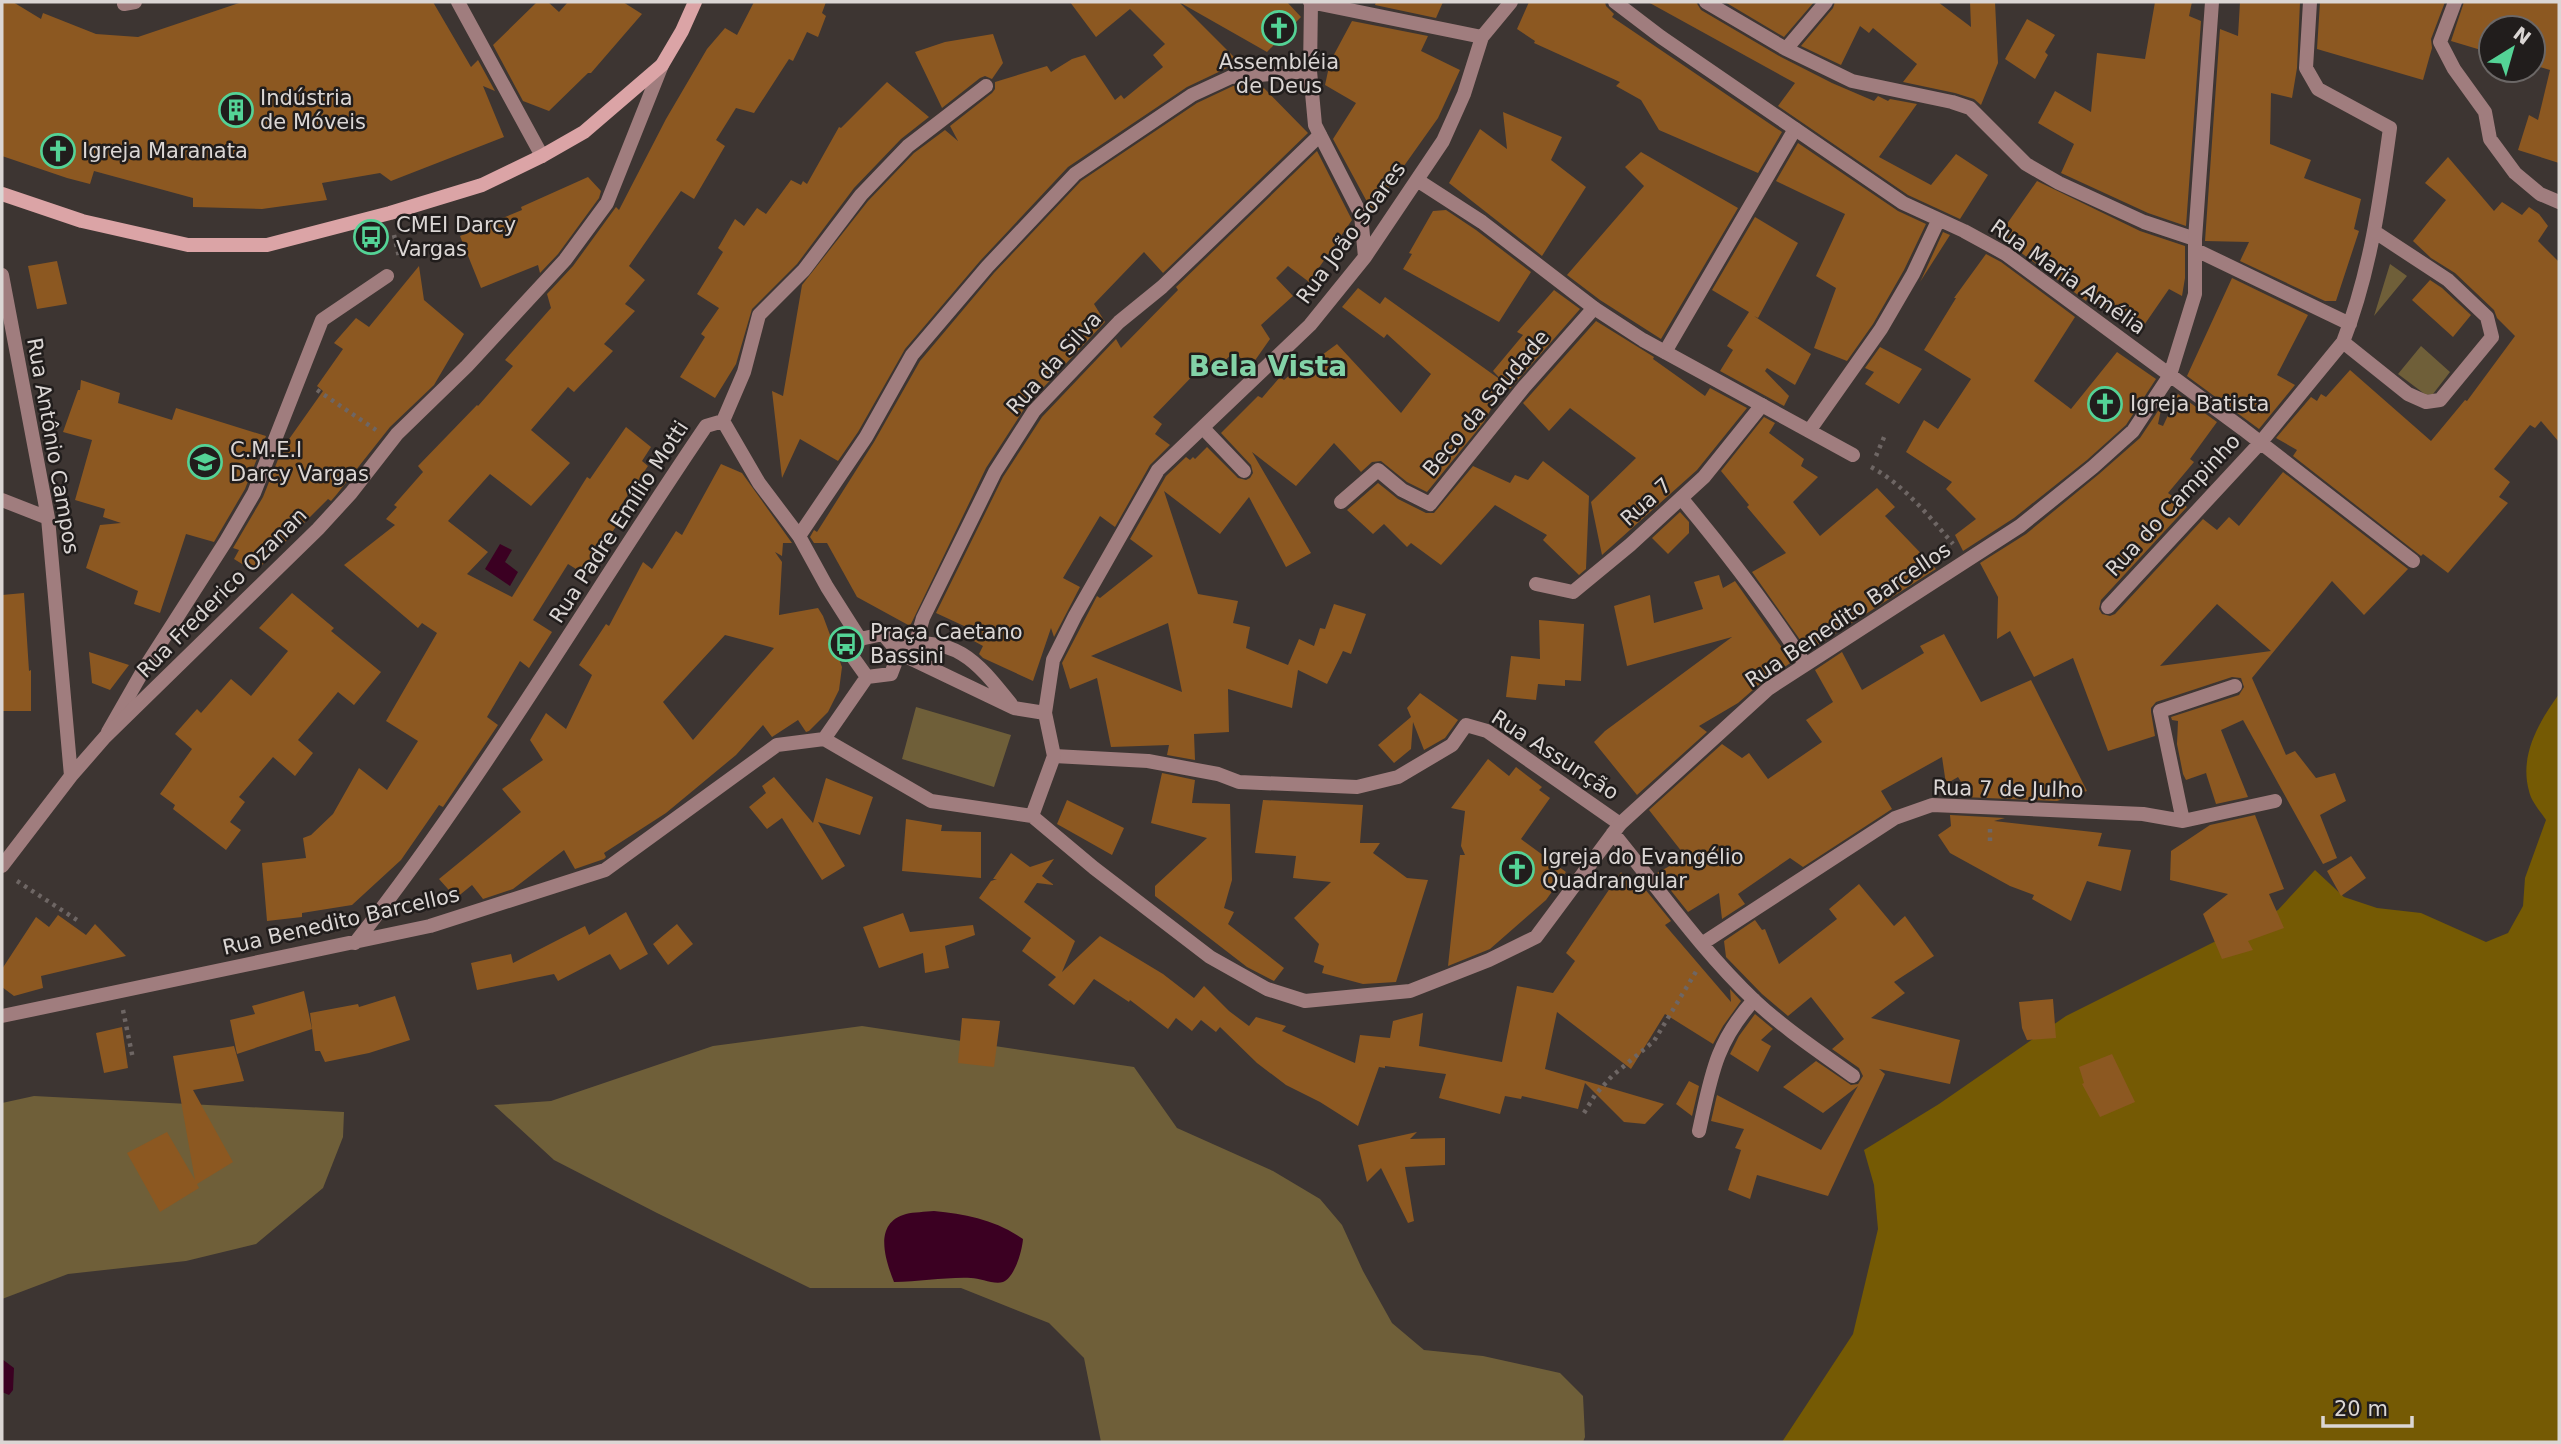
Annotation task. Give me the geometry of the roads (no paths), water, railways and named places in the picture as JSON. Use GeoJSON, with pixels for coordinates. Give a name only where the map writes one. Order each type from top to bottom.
{"type":"FeatureCollection","features":[{"type":"Feature","properties":{"kind":"main road"},"geometry":{"type":"LineString","coordinates":[[2,194],[82,220],[188,245],[267,245],[390,213],[482,184],[542,156],[583,132],[662,65],[695,2]]}},
{"type":"Feature","properties":{"kind":"street"},"geometry":{"type":"LineString","coordinates":[[458,2],[542,156]]}},
{"type":"Feature","properties":{"kind":"street"},"geometry":{"type":"LineString","coordinates":[[1365,257],[1361,215],[1315,125],[1310,71],[1310,2],[1482,37]]}},
{"type":"Feature","properties":{"kind":"street","name":"Rua João Soares"},"geometry":{"type":"LineString","coordinates":[[1045,713],[1053,660],[1158,470],[1310,325],[1365,257],[1443,141],[1464,94],[1482,37],[1511,2]]}},
{"type":"Feature","properties":{"kind":"street","name":"Rua Maria Amélia"},"geometry":{"type":"LineString","coordinates":[[1615,2],[1661,37],[1903,204],[1964,231],[2006,254],[2261,442],[2413,561]]}},
{"type":"Feature","properties":{"kind":"street"},"geometry":{"type":"LineString","coordinates":[[1706,2],[1786,48],[1852,81],[1970,108],[2026,164],[2059,183],[2195,244],[2350,324]]}},
{"type":"Feature","properties":{"kind":"street"},"geometry":{"type":"LineString","coordinates":[[1786,48],[1826,2]]}},
{"type":"Feature","properties":{"kind":"street","name":"Rua Benedito Barcellos"},"geometry":{"type":"LineString","coordinates":[[1031,816],[1210,957],[1267,989],[1306,1001],[1410,991],[1489,960],[1536,937],[1617,828],[1768,689],[2020,526],[2094,467],[2133,431],[2170,375],[2195,294],[2195,244],[2212,2]]}},
{"type":"Feature","properties":{"kind":"street","name":"Rua do Campinho"},"geometry":{"type":"LineString","coordinates":[[2108,607],[2261,442],[2343,342],[2350,324],[2375,232],[2390,128],[2318,89],[2306,68],[2310,2]]}},
{"type":"Feature","properties":{"kind":"street"},"geometry":{"type":"LineString","coordinates":[[2455,2],[2440,41],[2454,69],[2485,112],[2490,139],[2515,173],[2540,194],[2559,202]]}},
{"type":"Feature","properties":{"kind":"street","name":"Rua Frederico Ozanan"},"geometry":{"type":"LineString","coordinates":[[2,866],[71,776],[105,737],[318,528],[351,493],[397,434],[467,366],[565,260],[607,204],[662,65]]}},
{"type":"Feature","properties":{"kind":"street"},"geometry":{"type":"LineString","coordinates":[[799,536],[866,437],[912,355],[987,267],[1075,174],[1192,94],[1231,77],[1310,71]]}},
{"type":"Feature","properties":{"kind":"street","name":"Rua Padre Emílio Motti"},"geometry":{"type":"LineString","coordinates":[[355,943],[391,897],[560,652],[635,531],[706,426],[723,421],[744,372],[760,315],[804,270],[861,195],[908,146],[986,86]]}},
{"type":"Feature","properties":{"kind":"street"},"geometry":{"type":"LineString","coordinates":[[1665,352],[1795,129]]}},
{"type":"Feature","properties":{"kind":"street","name":"Rua da Silva"},"geometry":{"type":"LineString","coordinates":[[916,642],[923,618],[995,472],[1034,411],[1119,322],[1171,278],[1320,135]]}},
{"type":"Feature","properties":{"kind":"street"},"geometry":{"type":"LineString","coordinates":[[1417,180],[1482,222],[1594,308],[1665,352],[1853,455]]}},
{"type":"Feature","properties":{"kind":"street"},"geometry":{"type":"LineString","coordinates":[[1809,431],[1881,329],[1913,274],[1938,221]]}},
{"type":"Feature","properties":{"kind":"street"},"geometry":{"type":"LineString","coordinates":[[2343,342],[2408,394],[2426,402],[2440,400],[2492,337],[2487,317],[2448,280],[2375,232]]}},
{"type":"Feature","properties":{"kind":"street","name":"Rua Antônio Campos"},"geometry":{"type":"LineString","coordinates":[[2,275],[48,518],[71,776]]}},
{"type":"Feature","properties":{"kind":"street"},"geometry":{"type":"LineString","coordinates":[[105,737],[150,658],[254,493],[322,320],[387,276]]}},
{"type":"Feature","properties":{"kind":"street","name":"Beco da Saudade"},"geometry":{"type":"LineString","coordinates":[[1341,502],[1377,470],[1402,490],[1430,504],[1524,387],[1594,308]]}},
{"type":"Feature","properties":{"kind":"street","name":"Rua 7"},"geometry":{"type":"LineString","coordinates":[[1536,584],[1573,592],[1682,499],[1704,477],[1762,405]]}},
{"type":"Feature","properties":{"kind":"street"},"geometry":{"type":"LineString","coordinates":[[723,421],[759,484],[799,536],[860,639]]}},
{"type":"Feature","properties":{"kind":"street"},"geometry":{"type":"LineString","coordinates":[[1203,428],[1244,471]]}},
{"type":"Feature","properties":{"kind":"street"},"geometry":{"type":"LineString","coordinates":[[1682,499],[1772,613],[1805,664]]}},
{"type":"Feature","properties":{"kind":"street"},"geometry":{"type":"LineString","coordinates":[[2,500],[48,518]]}},
{"type":"Feature","properties":{"kind":"street"},"geometry":{"type":"LineString","coordinates":[[860,639],[883,634],[896,649],[1014,708],[1045,713],[1054,756],[1031,816],[931,801],[824,739],[867,677],[891,674],[896,649]]}},
{"type":"Feature","properties":{"kind":"street"},"geometry":{"type":"LineString","coordinates":[[860,639],[852,656],[867,677]]}},
{"type":"Feature","properties":{"kind":"street"},"geometry":{"type":"LineString","coordinates":[[896,649],[916,642],[960,651],[987,674],[1014,708]]}},
{"type":"Feature","properties":{"kind":"street"},"geometry":{"type":"LineString","coordinates":[[2183,821],[2160,711],[2235,686]]}},
{"type":"Feature","properties":{"kind":"street","name":"Rua Assunção"},"geometry":{"type":"LineString","coordinates":[[1054,756],[1148,761],[1218,774],[1239,782],[1357,787],[1398,778],[1451,745],[1466,725],[1487,731],[1617,828],[1703,943],[1754,1000],[1853,1076]]}},
{"type":"Feature","properties":{"kind":"street","name":"Rua Benedito Barcellos"},"geometry":{"type":"LineString","coordinates":[[2,1016],[430,926],[605,870],[777,745],[824,739]]}},
{"type":"Feature","properties":{"kind":"street","name":"Rua 7 de Julho"},"geometry":{"type":"LineString","coordinates":[[1703,943],[1895,818],[1932,805],[2143,814],[2183,821],[2275,802]]}},
{"type":"Feature","properties":{"kind":"street"},"geometry":{"type":"LineString","coordinates":[[1699,1131],[1713,1065],[1727,1035],[1754,1000]]}},
{"type":"Feature","properties":{"kind":"place","name":"Assembléia de Deus"},"geometry":{"type":"Point","coordinates":[1279,28]}},
{"type":"Feature","properties":{"kind":"place","name":"Indústria de Móveis"},"geometry":{"type":"Point","coordinates":[236,110]}},
{"type":"Feature","properties":{"kind":"place","name":"Igreja Maranata"},"geometry":{"type":"Point","coordinates":[58,151]}},
{"type":"Feature","properties":{"kind":"place","name":"CMEI Darcy Vargas"},"geometry":{"type":"Point","coordinates":[371,237]}},
{"type":"Feature","properties":{"kind":"place","name":"Igreja Batista"},"geometry":{"type":"Point","coordinates":[2105,404]}},
{"type":"Feature","properties":{"kind":"place","name":"C.M.E.I Darcy Vargas"},"geometry":{"type":"Point","coordinates":[205,462]}},
{"type":"Feature","properties":{"kind":"place","name":"Praça Caetano Bassini"},"geometry":{"type":"Point","coordinates":[846,644]}},
{"type":"Feature","properties":{"kind":"place","name":"Igreja do Evangélio Quadrangular"},"geometry":{"type":"Point","coordinates":[1517,869]}},
{"type":"Feature","properties":{"kind":"district","name":"Bela Vista"},"geometry":{"type":"Point","coordinates":[1268,366]}}]}
